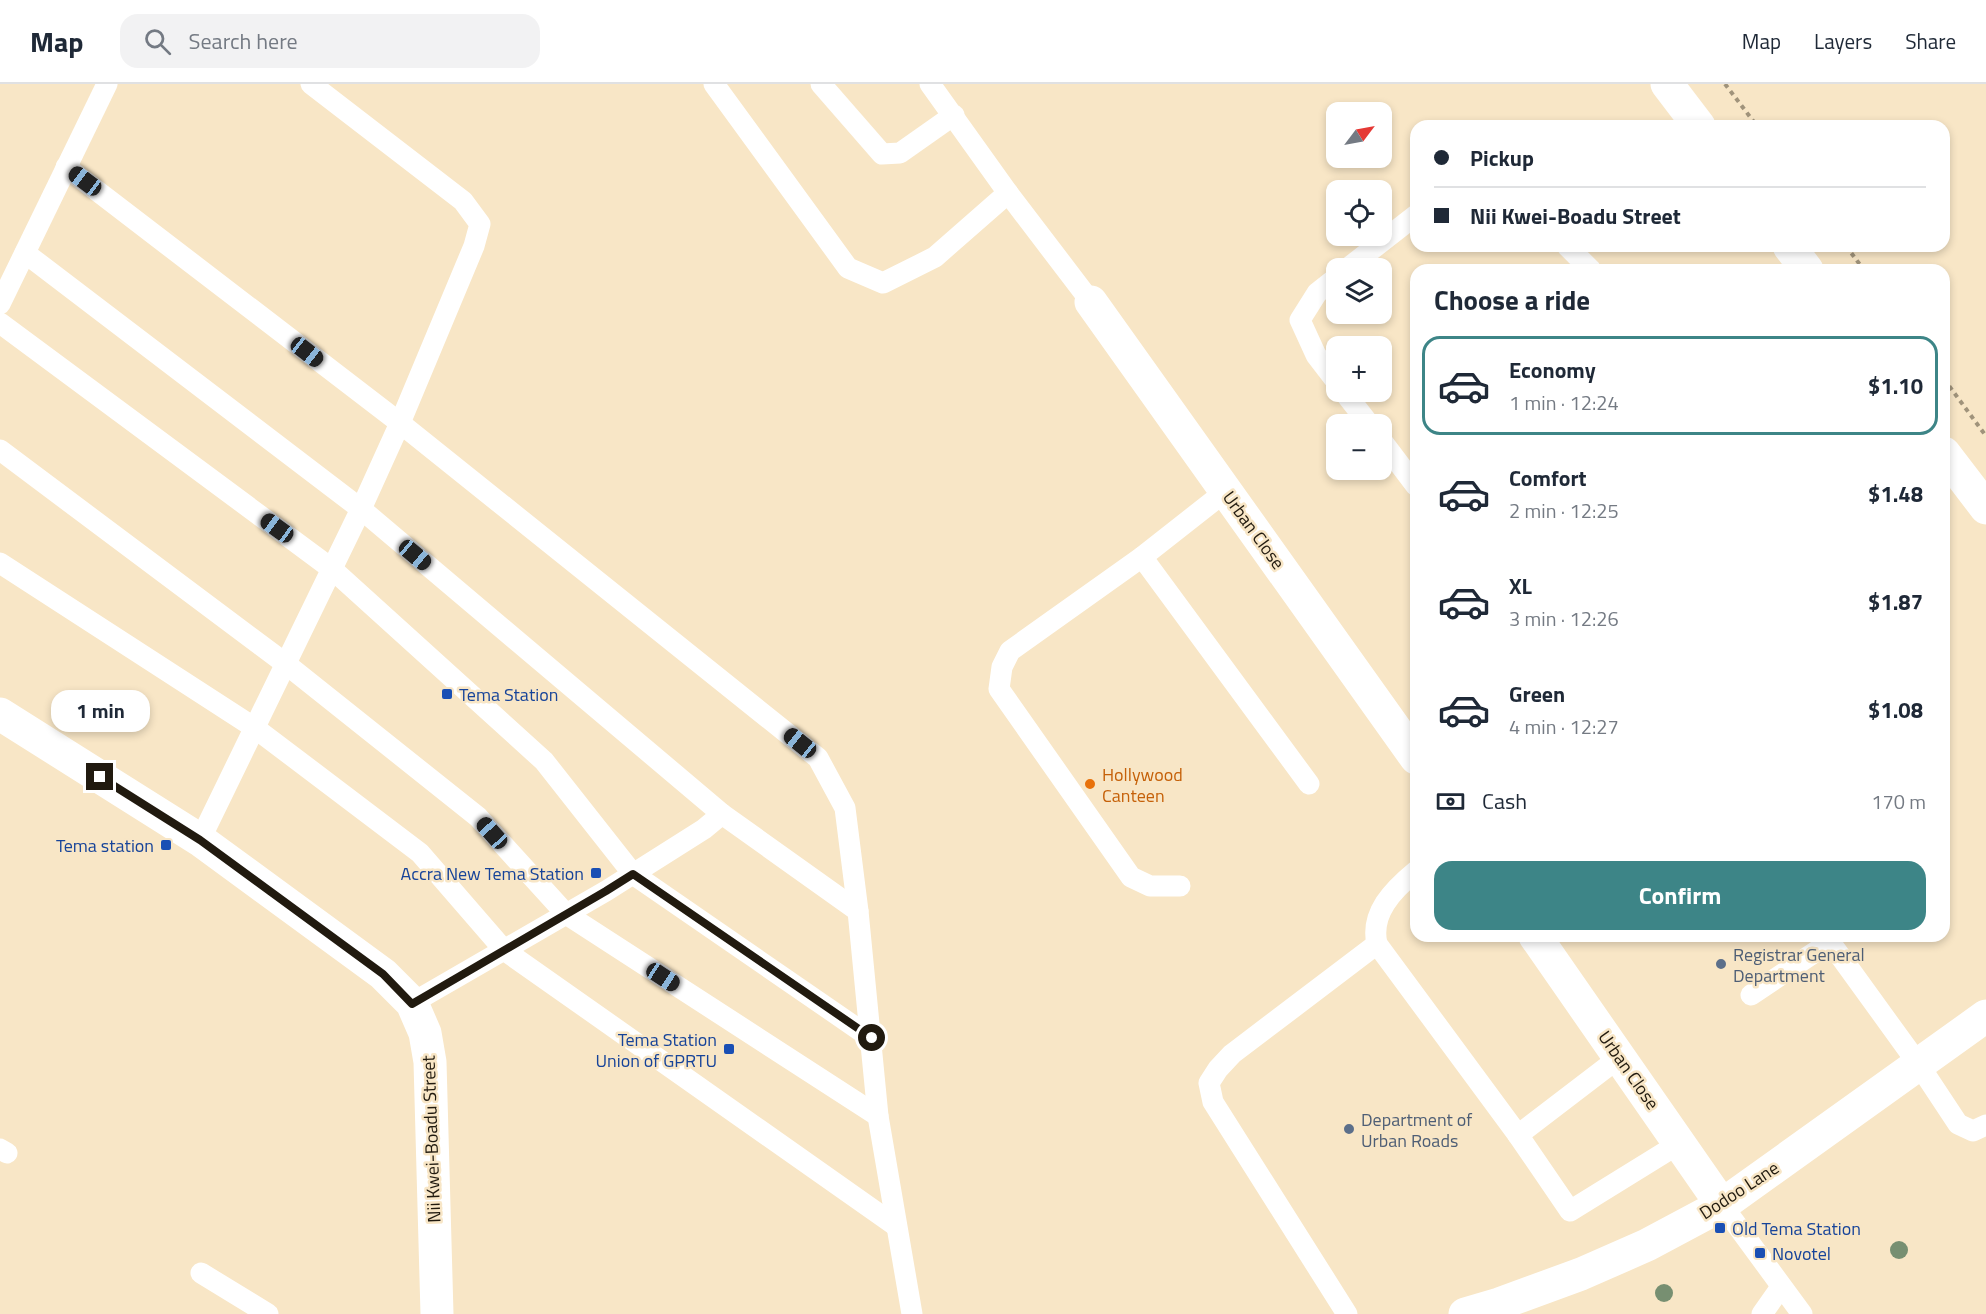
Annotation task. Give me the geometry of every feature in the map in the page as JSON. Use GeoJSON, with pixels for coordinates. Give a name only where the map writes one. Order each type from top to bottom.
{"type":"FeatureCollection","features":[{"type":"Feature","properties":{"kind":"street"},"geometry":{"type":"LineString","coordinates":[[1668,84],[1695,120]]}},
{"type":"Feature","properties":{"kind":"street","name":"Urban Close"},"geometry":{"type":"LineString","coordinates":[[1091,302],[1226,491],[1410,739]]}},
{"type":"Feature","properties":{"kind":"street"},"geometry":{"type":"LineString","coordinates":[[1950,461],[1986,508]]}},
{"type":"Feature","properties":{"kind":"street","name":"Nii Kwei-Boadu Street"},"geometry":{"type":"LineString","coordinates":[[0,714],[200,840],[383,974],[412,1004],[425,1034],[430,1062],[437,1314]]}},
{"type":"Feature","properties":{"kind":"street","name":"Urban Close"},"geometry":{"type":"LineString","coordinates":[[1539,942],[1722,1205]]}},
{"type":"Feature","properties":{"kind":"street","name":"Dodoo Lane"},"geometry":{"type":"LineString","coordinates":[[1465,1314],[1499,1304],[1603,1264],[1647,1245],[1722,1205],[1986,1016]]}},
{"type":"Feature","properties":{"kind":"lane"},"geometry":{"type":"LineString","coordinates":[[0,304],[107,84]]}},
{"type":"Feature","properties":{"kind":"lane"},"geometry":{"type":"LineString","coordinates":[[200,840],[361,509],[400,423],[474,246],[480,224],[463,201],[311,84]]}},
{"type":"Feature","properties":{"kind":"lane"},"geometry":{"type":"LineString","coordinates":[[714,84],[848,268],[883,283],[934,257],[1008,193]]}},
{"type":"Feature","properties":{"kind":"lane"},"geometry":{"type":"LineString","coordinates":[[821,84],[882,154],[900,153],[954,116]]}},
{"type":"Feature","properties":{"kind":"lane"},"geometry":{"type":"LineString","coordinates":[[930,84],[1008,193],[1091,302]]}},
{"type":"Feature","properties":{"kind":"lane"},"geometry":{"type":"LineString","coordinates":[[66,167],[400,423],[818,758],[845,808],[872,1038],[878,1116],[912,1314]]}},
{"type":"Feature","properties":{"kind":"lane"},"geometry":{"type":"LineString","coordinates":[[1361,258],[1410,220]]}},
{"type":"Feature","properties":{"kind":"lane"},"geometry":{"type":"LineString","coordinates":[[1573,252],[1586,264]]}},
{"type":"Feature","properties":{"kind":"lane"},"geometry":{"type":"LineString","coordinates":[[25,253],[361,509],[722,814],[858,911]]}},
{"type":"Feature","properties":{"kind":"lane"},"geometry":{"type":"LineString","coordinates":[[1326,286],[1317,293],[1300,320],[1316,355],[1326,368]]}},
{"type":"Feature","properties":{"kind":"lane"},"geometry":{"type":"LineString","coordinates":[[0,323],[332,569],[544,761],[633,874],[872,1038]]}},
{"type":"Feature","properties":{"kind":"lane"},"geometry":{"type":"LineString","coordinates":[[1352,402],[1361,414]]}},
{"type":"Feature","properties":{"kind":"lane"},"geometry":{"type":"LineString","coordinates":[[0,450],[286,664],[478,817],[566,914],[878,1116]]}},
{"type":"Feature","properties":{"kind":"lane"},"geometry":{"type":"LineString","coordinates":[[1392,454],[1410,478]]}},
{"type":"Feature","properties":{"kind":"lane"},"geometry":{"type":"LineString","coordinates":[[1180,886],[1150,886],[1131,877],[999,689],[1002,667],[1010,651],[1142,557],[1226,491]]}},
{"type":"Feature","properties":{"kind":"lane"},"geometry":{"type":"LineString","coordinates":[[1142,557],[1309,784]]}},
{"type":"Feature","properties":{"kind":"lane"},"geometry":{"type":"LineString","coordinates":[[0,563],[255,728],[420,853],[504,950],[897,1226]]}},
{"type":"Feature","properties":{"kind":"lane"},"geometry":{"type":"LineString","coordinates":[[412,1004],[633,874],[704,829],[722,814]]}},
{"type":"Feature","properties":{"kind":"lane"},"geometry":{"type":"LineString","coordinates":[[1410,876],[1386,901],[1376,919],[1374,932],[1377,944],[1518,1135],[1570,1211],[1680,1143]]}},
{"type":"Feature","properties":{"kind":"lane"},"geometry":{"type":"LineString","coordinates":[[1751,995],[1830,942]]}},
{"type":"Feature","properties":{"kind":"lane"},"geometry":{"type":"LineString","coordinates":[[1836,942],[1958,1124],[1973,1131],[1986,1125]]}},
{"type":"Feature","properties":{"kind":"lane"},"geometry":{"type":"LineString","coordinates":[[1347,1314],[1213,1102],[1209,1083],[1232,1054],[1377,944]]}},
{"type":"Feature","properties":{"kind":"lane"},"geometry":{"type":"LineString","coordinates":[[1518,1135],[1620,1057]]}},
{"type":"Feature","properties":{"kind":"lane"},"geometry":{"type":"LineString","coordinates":[[1722,1205],[1802,1314]]}},
{"type":"Feature","properties":{"kind":"lane"},"geometry":{"type":"LineString","coordinates":[[201,1273],[268,1314]]}},
{"type":"Feature","properties":{"kind":"lane"},"geometry":{"type":"LineString","coordinates":[[1762,1314],[1781,1287]]}},
{"type":"Feature","properties":{"kind":"path"},"geometry":{"type":"LineString","coordinates":[[1725,84],[1752,120]]}},
{"type":"Feature","properties":{"kind":"path"},"geometry":{"type":"LineString","coordinates":[[1950,387],[1986,436]]}},
{"type":"Feature","properties":{"kind":"place","name":"Tema Station"},"geometry":{"type":"Point","coordinates":[447,694]}},
{"type":"Feature","properties":{"kind":"place","name":"Hollywood Canteen"},"geometry":{"type":"Point","coordinates":[1090,784]}},
{"type":"Feature","properties":{"kind":"place","name":"Tema station"},"geometry":{"type":"Point","coordinates":[166,845]}},
{"type":"Feature","properties":{"kind":"place","name":"Accra New Tema Station"},"geometry":{"type":"Point","coordinates":[596,873]}},
{"type":"Feature","properties":{"kind":"place","name":"Registrar General Department"},"geometry":{"type":"Point","coordinates":[1721,964]}},
{"type":"Feature","properties":{"kind":"place","name":"Tema Station Union of GPRTU"},"geometry":{"type":"Point","coordinates":[729,1049]}},
{"type":"Feature","properties":{"kind":"place","name":"Department of Urban Roads"},"geometry":{"type":"Point","coordinates":[1349,1129]}},
{"type":"Feature","properties":{"kind":"place","name":"Old Tema Station"},"geometry":{"type":"Point","coordinates":[1720,1228]}},
{"type":"Feature","properties":{"kind":"place","name":"Novotel"},"geometry":{"type":"Point","coordinates":[1760,1253]}},
{"type":"Feature","properties":{"kind":"route"},"geometry":{"type":"LineString","coordinates":[[100,777],[200,840],[383,974],[412,1004],[633,874],[872,1038]]}}]}
